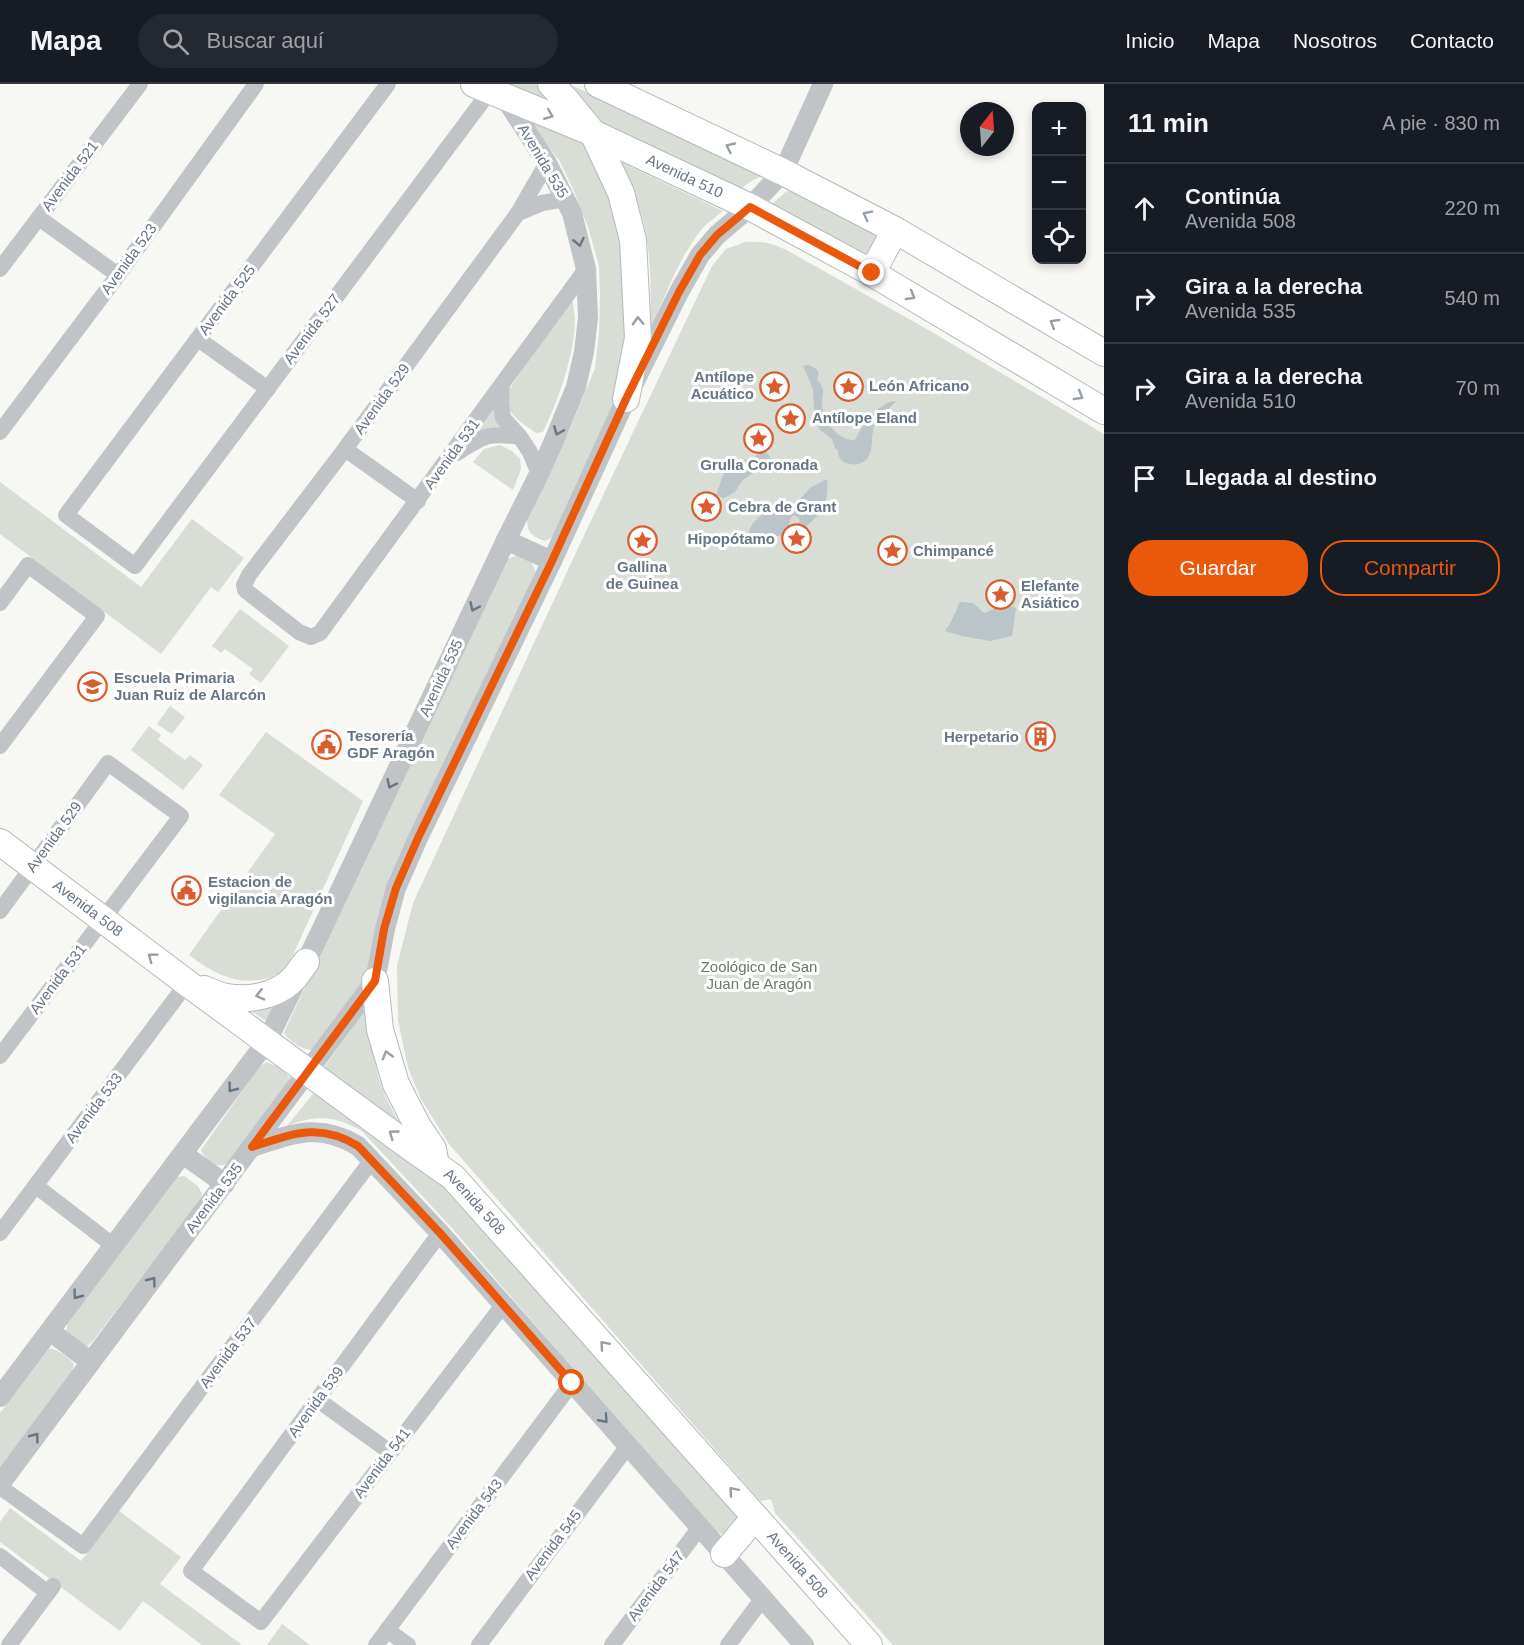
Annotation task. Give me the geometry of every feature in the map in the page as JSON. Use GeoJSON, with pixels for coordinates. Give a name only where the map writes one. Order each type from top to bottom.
{"type":"FeatureCollection","features":[{"type":"Feature","properties":{"kind":"main road"},"geometry":{"type":"LineString","coordinates":[[551,84],[593,133],[621,193],[633,240],[638,338],[626,399]]}},
{"type":"Feature","properties":{"kind":"main road"},"geometry":{"type":"LineString","coordinates":[[598,84],[783,172],[895,230],[1104,353]]}},
{"type":"Feature","properties":{"kind":"main road","name":"Avenida 510"},"geometry":{"type":"LineString","coordinates":[[496,89],[750,207],[872,273],[1104,411]]}},
{"type":"Feature","properties":{"kind":"main road"},"geometry":{"type":"LineString","coordinates":[[872,273],[895,230]]}},
{"type":"Feature","properties":{"kind":"main road","name":"Avenida 508"},"geometry":{"type":"LineString","coordinates":[[0,842],[187,983],[453,1177],[483,1208],[869,1645]]}},
{"type":"Feature","properties":{"kind":"main road"},"geometry":{"type":"LineString","coordinates":[[187,983],[225,997],[260,996],[278,990],[291,981],[306,962]]}},
{"type":"Feature","properties":{"kind":"main road"},"geometry":{"type":"LineString","coordinates":[[375,981],[380,1030],[396,1084],[417,1125],[433,1149],[436,1165]]}},
{"type":"Feature","properties":{"kind":"main road"},"geometry":{"type":"LineString","coordinates":[[724,1554],[755,1516]]}},
{"type":"Feature","properties":{"kind":"street","name":"Avenida 521"},"geometry":{"type":"LineString","coordinates":[[0,269],[140,84]]}},
{"type":"Feature","properties":{"kind":"street","name":"Avenida 523"},"geometry":{"type":"LineString","coordinates":[[0,432],[118,275],[256,84]]}},
{"type":"Feature","properties":{"kind":"street","name":"Avenida 525"},"geometry":{"type":"LineString","coordinates":[[135,566],[66,515],[388,84]]}},
{"type":"Feature","properties":{"kind":"street","name":"Avenida 535"},"geometry":{"type":"LineString","coordinates":[[0,1486],[375,981],[384,929],[396,888],[552,561],[626,399],[679,292],[700,255],[717,235],[750,207],[783,172],[823,84]]}},
{"type":"Feature","properties":{"kind":"street","name":"Avenida 535"},"geometry":{"type":"LineString","coordinates":[[0,1397],[267,1041],[539,474],[576,387],[584,352],[588,318],[586,269],[572,213],[548,163],[496,89]]}},
{"type":"Feature","properties":{"kind":"street","name":"Avenida 527"},"geometry":{"type":"LineString","coordinates":[[135,566],[496,89]]}},
{"type":"Feature","properties":{"kind":"street","name":"Avenida 529"},"geometry":{"type":"LineString","coordinates":[[316,636],[311,637],[299,632],[244,590],[244,585],[249,575],[345,449],[518,213],[548,163]]}},
{"type":"Feature","properties":{"kind":"street"},"geometry":{"type":"LineString","coordinates":[[518,213],[542,203],[566,199]]}},
{"type":"Feature","properties":{"kind":"street"},"geometry":{"type":"LineString","coordinates":[[39,218],[118,275]]}},
{"type":"Feature","properties":{"kind":"street","name":"Avenida 531"},"geometry":{"type":"LineString","coordinates":[[316,636],[418,501],[586,269]]}},
{"type":"Feature","properties":{"kind":"street"},"geometry":{"type":"LineString","coordinates":[[198,339],[268,389]]}},
{"type":"Feature","properties":{"kind":"street"},"geometry":{"type":"LineString","coordinates":[[502,384],[502,418],[520,437],[530,452],[539,474]]}},
{"type":"Feature","properties":{"kind":"street"},"geometry":{"type":"LineString","coordinates":[[448,459],[486,437],[498,434],[520,437]]}},
{"type":"Feature","properties":{"kind":"street"},"geometry":{"type":"LineString","coordinates":[[345,449],[418,501]]}},
{"type":"Feature","properties":{"kind":"street"},"geometry":{"type":"LineString","coordinates":[[506,540],[552,561]]}},
{"type":"Feature","properties":{"kind":"street"},"geometry":{"type":"LineString","coordinates":[[0,603],[28,565],[97,616],[0,746]]}},
{"type":"Feature","properties":{"kind":"street","name":"Avenida 529"},"geometry":{"type":"LineString","coordinates":[[0,911],[108,763],[181,816]]}},
{"type":"Feature","properties":{"kind":"street","name":"Avenida 531"},"geometry":{"type":"LineString","coordinates":[[0,1056],[181,816]]}},
{"type":"Feature","properties":{"kind":"street","name":"Avenida 533"},"geometry":{"type":"LineString","coordinates":[[0,1233],[187,983]]}},
{"type":"Feature","properties":{"kind":"street"},"geometry":{"type":"LineString","coordinates":[[252,1147],[303,1132],[327,1133],[343,1137],[358,1146],[440,1233],[802,1644]]}},
{"type":"Feature","properties":{"kind":"street"},"geometry":{"type":"LineString","coordinates":[[183,1154],[225,1184]]}},
{"type":"Feature","properties":{"kind":"street","name":"Avenida 537"},"geometry":{"type":"LineString","coordinates":[[0,1486],[83,1546],[372,1160]]}},
{"type":"Feature","properties":{"kind":"street"},"geometry":{"type":"LineString","coordinates":[[36,1186],[114,1246]]}},
{"type":"Feature","properties":{"kind":"street","name":"Avenida 539"},"geometry":{"type":"LineString","coordinates":[[261,1622],[191,1571],[440,1233]]}},
{"type":"Feature","properties":{"kind":"street","name":"Avenida 541"},"geometry":{"type":"LineString","coordinates":[[261,1622],[503,1305]]}},
{"type":"Feature","properties":{"kind":"street"},"geometry":{"type":"LineString","coordinates":[[50,1331],[91,1362]]}},
{"type":"Feature","properties":{"kind":"street","name":"Avenida 543"},"geometry":{"type":"LineString","coordinates":[[376,1645],[572,1383]]}},
{"type":"Feature","properties":{"kind":"street"},"geometry":{"type":"LineString","coordinates":[[318,1400],[390,1452]]}},
{"type":"Feature","properties":{"kind":"street","name":"Avenida 545"},"geometry":{"type":"LineString","coordinates":[[479,1645],[628,1446]]}},
{"type":"Feature","properties":{"kind":"street","name":"Avenida 547"},"geometry":{"type":"LineString","coordinates":[[612,1645],[700,1527]]}},
{"type":"Feature","properties":{"kind":"street"},"geometry":{"type":"LineString","coordinates":[[0,1556],[50,1590],[9,1645]]}},
{"type":"Feature","properties":{"kind":"street"},"geometry":{"type":"LineString","coordinates":[[728,1645],[763,1598]]}},
{"type":"Feature","properties":{"kind":"street"},"geometry":{"type":"LineString","coordinates":[[387,1629],[408,1645]]}},
{"type":"Feature","properties":{"kind":"green space"},"geometry":{"type":"Polygon","coordinates":[[[497,84],[536,84],[562,112],[497,84]]]}},
{"type":"Feature","properties":{"kind":"green space"},"geometry":{"type":"Polygon","coordinates":[[[566,84],[767,174],[739,190],[605,130],[566,84]]]}},
{"type":"Feature","properties":{"kind":"green space"},"geometry":{"type":"Polygon","coordinates":[[[528,118],[583,140],[619,213],[631,312],[622,380],[610,413],[553,537],[545,541],[532,534],[527,520],[570,429],[595,368],[599,333],[599,266],[588,227],[573,189],[559,160],[528,118]]]}},
{"type":"Feature","properties":{"kind":"green space"},"geometry":{"type":"Polygon","coordinates":[[[619,161],[723,211],[702,229],[686,252],[650,329],[648,244],[642,217],[619,161]]]}},
{"type":"Feature","properties":{"kind":"green space"},"geometry":{"type":"Polygon","coordinates":[[[795,184],[879,225],[875,256],[865,254],[771,205],[795,184]]]}},
{"type":"Feature","properties":{"kind":"green space","name":"Zoológico de San Juan de Aragón"},"geometry":{"type":"Polygon","coordinates":[[[745,242],[770,244],[792,253],[932,332],[1104,434],[1104,1645],[893,1645],[775,1513],[771,1499],[760,1501],[449,1144],[421,1099],[408,1068],[398,1020],[397,966],[413,903],[712,266],[726,249],[745,242]]]}},
{"type":"Feature","properties":{"kind":"green space"},"geometry":{"type":"Polygon","coordinates":[[[572,297],[575,329],[566,371],[543,432],[536,433],[512,414],[508,402],[509,394],[512,385],[572,297]]]}},
{"type":"Feature","properties":{"kind":"green space"},"geometry":{"type":"Polygon","coordinates":[[[495,402],[505,430],[474,434],[495,402]]]}},
{"type":"Feature","properties":{"kind":"green space"},"geometry":{"type":"Polygon","coordinates":[[[500,445],[512,451],[520,459],[521,469],[513,490],[473,462],[484,449],[500,445]]]}},
{"type":"Feature","properties":{"kind":"green space"},"geometry":{"type":"Polygon","coordinates":[[[0,482],[141,587],[192,519],[244,558],[218,592],[211,587],[161,654],[0,534],[0,482]]]}},
{"type":"Feature","properties":{"kind":"green space"},"geometry":{"type":"Polygon","coordinates":[[[517,555],[530,561],[536,573],[399,865],[370,978],[312,1050],[300,1047],[286,1036],[284,1033],[286,1028],[501,566],[508,559],[517,555]]]}},
{"type":"Feature","properties":{"kind":"green space"},"geometry":{"type":"Polygon","coordinates":[[[240,609],[289,646],[261,683],[249,674],[253,669],[225,649],[221,653],[212,646],[240,609]]]}},
{"type":"Feature","properties":{"kind":"green space"},"geometry":{"type":"Polygon","coordinates":[[[170,706],[185,717],[172,734],[157,724],[170,706]]]}},
{"type":"Feature","properties":{"kind":"green space"},"geometry":{"type":"Polygon","coordinates":[[[149,726],[161,735],[158,740],[185,760],[190,755],[203,765],[183,790],[131,750],[149,726]]]}},
{"type":"Feature","properties":{"kind":"green space"},"geometry":{"type":"Polygon","coordinates":[[[266,732],[363,801],[292,957],[281,972],[270,978],[249,981],[222,975],[189,955],[275,834],[219,795],[266,732]]]}},
{"type":"Feature","properties":{"kind":"green space"},"geometry":{"type":"Polygon","coordinates":[[[280,997],[266,1021],[245,1007],[280,997]]]}},
{"type":"Feature","properties":{"kind":"green space"},"geometry":{"type":"Polygon","coordinates":[[[372,1001],[376,1066],[385,1094],[401,1125],[323,1069],[372,1001]]]}},
{"type":"Feature","properties":{"kind":"green space"},"geometry":{"type":"Polygon","coordinates":[[[266,1062],[280,1068],[290,1078],[232,1160],[220,1166],[213,1164],[201,1150],[257,1070],[266,1062]]]}},
{"type":"Feature","properties":{"kind":"green space"},"geometry":{"type":"Polygon","coordinates":[[[316,1090],[462,1200],[735,1508],[737,1521],[733,1526],[722,1534],[702,1519],[451,1227],[362,1131],[343,1122],[326,1118],[317,1118],[287,1126],[316,1090]]]}},
{"type":"Feature","properties":{"kind":"green space"},"geometry":{"type":"Polygon","coordinates":[[[184,1176],[198,1186],[202,1194],[200,1201],[93,1341],[87,1346],[79,1344],[66,1333],[68,1321],[177,1177],[184,1176]]]}},
{"type":"Feature","properties":{"kind":"green space"},"geometry":{"type":"Polygon","coordinates":[[[49,1349],[60,1352],[72,1361],[74,1364],[72,1372],[0,1468],[0,1413],[49,1349]]]}},
{"type":"Feature","properties":{"kind":"green space"},"geometry":{"type":"Polygon","coordinates":[[[10,1508],[81,1561],[119,1511],[181,1557],[160,1584],[242,1645],[202,1645],[143,1601],[120,1631],[0,1542],[0,1522],[10,1508]]]}},
{"type":"Feature","properties":{"kind":"green space"},"geometry":{"type":"Polygon","coordinates":[[[282,1624],[310,1645],[267,1645],[282,1624]]]}},
{"type":"Feature","properties":{"kind":"shaded area"},"geometry":{"type":"Polygon","coordinates":[[[808,365],[815,368],[819,374],[817,379],[823,389],[822,406],[825,418],[843,437],[855,440],[866,421],[877,410],[889,402],[896,401],[876,422],[870,452],[864,462],[853,464],[842,461],[832,439],[819,429],[814,410],[813,389],[803,366],[808,365]]]}},
{"type":"Feature","properties":{"kind":"shaded area"},"geometry":{"type":"Polygon","coordinates":[[[761,451],[765,451],[772,459],[742,481],[735,492],[724,498],[716,495],[724,473],[734,471],[743,460],[752,459],[761,451]]]}},
{"type":"Feature","properties":{"kind":"shaded area"},"geometry":{"type":"Polygon","coordinates":[[[827,479],[827,494],[821,511],[802,529],[799,531],[800,520],[792,516],[789,523],[795,528],[796,533],[766,536],[748,533],[753,523],[766,511],[795,505],[810,488],[827,479]]]}},
{"type":"Feature","properties":{"kind":"shaded area"},"geometry":{"type":"Polygon","coordinates":[[[960,602],[973,603],[984,613],[1004,605],[1016,608],[1012,636],[990,641],[945,631],[960,602]]]}},
{"type":"Feature","properties":{"kind":"place","name":"Antílope Acuático"},"geometry":{"type":"Point","coordinates":[775,386]}},
{"type":"Feature","properties":{"kind":"place","name":"León Africano"},"geometry":{"type":"Point","coordinates":[848,386]}},
{"type":"Feature","properties":{"kind":"place","name":"Antílope Eland"},"geometry":{"type":"Point","coordinates":[791,418]}},
{"type":"Feature","properties":{"kind":"place","name":"Grulla Coronada"},"geometry":{"type":"Point","coordinates":[759,438]}},
{"type":"Feature","properties":{"kind":"place","name":"Cebra de Grant"},"geometry":{"type":"Point","coordinates":[707,507]}},
{"type":"Feature","properties":{"kind":"place","name":"Hipopótamo"},"geometry":{"type":"Point","coordinates":[796,539]}},
{"type":"Feature","properties":{"kind":"place","name":"Gallina de Guinea"},"geometry":{"type":"Point","coordinates":[642,540]}},
{"type":"Feature","properties":{"kind":"place","name":"Chimpancé"},"geometry":{"type":"Point","coordinates":[892,551]}},
{"type":"Feature","properties":{"kind":"place","name":"Elefante Asiático"},"geometry":{"type":"Point","coordinates":[1000,595]}},
{"type":"Feature","properties":{"kind":"place","name":"Escuela Primaria Juan Ruiz de Alarcón"},"geometry":{"type":"Point","coordinates":[93,687]}},
{"type":"Feature","properties":{"kind":"place","name":"Herpetario"},"geometry":{"type":"Point","coordinates":[1040,737]}},
{"type":"Feature","properties":{"kind":"place","name":"Tesorería GDF Aragón"},"geometry":{"type":"Point","coordinates":[326,745]}},
{"type":"Feature","properties":{"kind":"place","name":"Estacion de vigilancia Aragón"},"geometry":{"type":"Point","coordinates":[187,891]}},
{"type":"Feature","properties":{"kind":"route"},"geometry":{"type":"LineString","coordinates":[[572,1383],[440,1233],[358,1146],[343,1137],[327,1133],[303,1132],[252,1147],[375,981],[384,929],[396,888],[418,838],[552,561],[626,399],[700,255],[717,235],[750,207],[872,273]]}}]}
